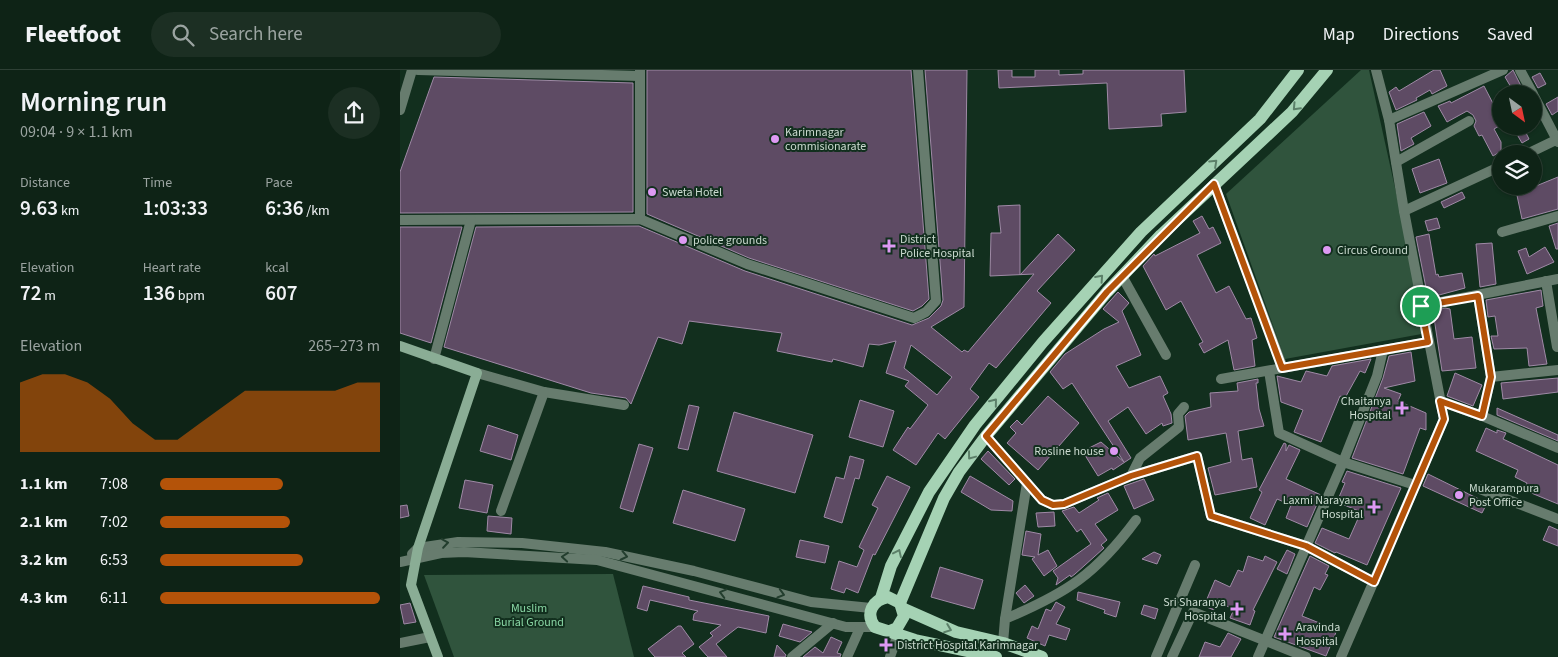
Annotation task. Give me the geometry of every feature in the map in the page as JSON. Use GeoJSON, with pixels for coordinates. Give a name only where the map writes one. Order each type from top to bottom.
{"type":"FeatureCollection","features":[{"type":"Feature","properties":{"kind":"main road"},"geometry":{"type":"LineString","coordinates":[[996,657],[914,640],[883,631],[875,627],[870,616],[871,608],[880,598],[891,566],[929,492],[945,466],[975,425],[1043,342],[1141,232],[1260,119],[1298,70]]}},
{"type":"Feature","properties":{"kind":"main road"},"geometry":{"type":"LineString","coordinates":[[894,633],[902,623],[902,606],[944,498],[959,472],[986,436],[1058,348],[1122,276],[1214,184],[1292,112],[1327,70]]}},
{"type":"Feature","properties":{"kind":"main road"},"geometry":{"type":"LineString","coordinates":[[880,598],[894,599],[902,606],[956,632],[1002,643],[1042,657]]}},
{"type":"Feature","properties":{"kind":"street"},"geometry":{"type":"LineString","coordinates":[[401,106],[412,70]]}},
{"type":"Feature","properties":{"kind":"street"},"geometry":{"type":"LineString","coordinates":[[418,70],[640,73],[640,219]]}},
{"type":"Feature","properties":{"kind":"street"},"geometry":{"type":"LineString","coordinates":[[400,220],[640,219],[747,264],[914,318],[926,312],[936,301],[918,70]]}},
{"type":"Feature","properties":{"kind":"street"},"geometry":{"type":"LineString","coordinates":[[1342,657],[1444,419],[1421,306],[1389,120],[1376,70]]}},
{"type":"Feature","properties":{"kind":"street"},"geometry":{"type":"LineString","coordinates":[[1389,120],[1504,70]]}},
{"type":"Feature","properties":{"kind":"street"},"geometry":{"type":"LineString","coordinates":[[1520,70],[1528,85]]}},
{"type":"Feature","properties":{"kind":"street"},"geometry":{"type":"LineString","coordinates":[[1542,111],[1558,140],[1542,147]]}},
{"type":"Feature","properties":{"kind":"street"},"geometry":{"type":"LineString","coordinates":[[1396,162],[1469,121]]}},
{"type":"Feature","properties":{"kind":"street"},"geometry":{"type":"LineString","coordinates":[[1404,211],[1492,170]]}},
{"type":"Feature","properties":{"kind":"street"},"geometry":{"type":"LineString","coordinates":[[1214,184],[1282,368]]}},
{"type":"Feature","properties":{"kind":"street"},"geometry":{"type":"LineString","coordinates":[[1502,232],[1558,216]]}},
{"type":"Feature","properties":{"kind":"street"},"geometry":{"type":"LineString","coordinates":[[434,359],[470,220]]}},
{"type":"Feature","properties":{"kind":"street"},"geometry":{"type":"LineString","coordinates":[[1122,276],[1166,355]]}},
{"type":"Feature","properties":{"kind":"street"},"geometry":{"type":"LineString","coordinates":[[1421,306],[1558,279]]}},
{"type":"Feature","properties":{"kind":"street"},"geometry":{"type":"LineString","coordinates":[[1546,281],[1557,347]]}},
{"type":"Feature","properties":{"kind":"street"},"geometry":{"type":"LineString","coordinates":[[1478,296],[1491,377],[1482,416]]}},
{"type":"Feature","properties":{"kind":"street"},"geometry":{"type":"LineString","coordinates":[[1221,380],[1428,342]]}},
{"type":"Feature","properties":{"kind":"street"},"geometry":{"type":"LineString","coordinates":[[400,346],[477,373],[544,392],[624,405]]}},
{"type":"Feature","properties":{"kind":"street"},"geometry":{"type":"LineString","coordinates":[[1258,657],[1343,462],[1377,376],[1383,350]]}},
{"type":"Feature","properties":{"kind":"street"},"geometry":{"type":"LineString","coordinates":[[1491,377],[1558,370]]}},
{"type":"Feature","properties":{"kind":"street"},"geometry":{"type":"LineString","coordinates":[[1269,371],[1279,433],[1343,462],[1416,485]]}},
{"type":"Feature","properties":{"kind":"street"},"geometry":{"type":"LineString","coordinates":[[438,657],[411,585],[417,553],[477,373]]}},
{"type":"Feature","properties":{"kind":"street"},"geometry":{"type":"LineString","coordinates":[[501,511],[544,392]]}},
{"type":"Feature","properties":{"kind":"street"},"geometry":{"type":"LineString","coordinates":[[1440,401],[1482,416],[1558,448]]}},
{"type":"Feature","properties":{"kind":"street"},"geometry":{"type":"LineString","coordinates":[[1131,476],[1140,458],[1179,427],[1178,414],[1184,407]]}},
{"type":"Feature","properties":{"kind":"street"},"geometry":{"type":"LineString","coordinates":[[986,436],[1042,500],[1053,505],[1076,500],[1131,476],[1197,456],[1211,516],[1306,546],[1374,582]]}},
{"type":"Feature","properties":{"kind":"street"},"geometry":{"type":"LineString","coordinates":[[1002,643],[1027,483]]}},
{"type":"Feature","properties":{"kind":"street"},"geometry":{"type":"LineString","coordinates":[[1480,490],[1558,519]]}},
{"type":"Feature","properties":{"kind":"street"},"geometry":{"type":"LineString","coordinates":[[1005,619],[1062,592],[1097,567],[1115,548],[1136,520]]}},
{"type":"Feature","properties":{"kind":"street"},"geometry":{"type":"LineString","coordinates":[[400,562],[417,553],[458,542],[522,543],[605,552],[694,570],[811,602],[871,608]]}},
{"type":"Feature","properties":{"kind":"street"},"geometry":{"type":"LineString","coordinates":[[417,553],[464,552],[597,560],[833,623],[860,628],[875,627]]}},
{"type":"Feature","properties":{"kind":"street"},"geometry":{"type":"LineString","coordinates":[[1156,657],[1195,565]]}},
{"type":"Feature","properties":{"kind":"street"},"geometry":{"type":"LineString","coordinates":[[1172,657],[1193,612],[1264,642],[1306,657]]}},
{"type":"Feature","properties":{"kind":"street"},"geometry":{"type":"LineString","coordinates":[[792,657],[833,623]]}},
{"type":"Feature","properties":{"kind":"street"},"geometry":{"type":"LineString","coordinates":[[849,653],[860,628]]}},
{"type":"Feature","properties":{"kind":"street"},"geometry":{"type":"LineString","coordinates":[[890,657],[894,633]]}},
{"type":"Feature","properties":{"kind":"street"},"geometry":{"type":"LineString","coordinates":[[400,643],[430,637]]}},
{"type":"Feature","properties":{"kind":"green space","name":"Circus Ground"},"geometry":{"type":"Polygon","coordinates":[[[1361,70],[1369,70],[1427,333],[1285,359],[1226,194],[1361,70]]]}},
{"type":"Feature","properties":{"kind":"green space","name":"Muslim Burial Ground"},"geometry":{"type":"Polygon","coordinates":[[[613,574],[634,657],[454,657],[424,575],[613,574]]]}},
{"type":"Feature","properties":{"kind":"building"},"geometry":{"type":"Polygon","coordinates":[[[647,70],[911,70],[929,299],[913,311],[749,258],[647,214],[647,70]]]}},
{"type":"Feature","properties":{"kind":"building"},"geometry":{"type":"Polygon","coordinates":[[[925,70],[967,70],[964,307],[931,327],[962,352],[964,350],[968,352],[1034,274],[1020,275],[1058,234],[1075,250],[1037,291],[1051,303],[996,368],[989,363],[970,389],[979,397],[945,439],[938,433],[916,465],[893,450],[908,427],[910,429],[928,405],[905,386],[909,381],[886,373],[896,341],[879,345],[869,344],[863,367],[833,359],[832,362],[777,351],[782,333],[689,321],[682,344],[658,337],[631,404],[626,398],[591,393],[444,347],[476,227],[639,226],[745,271],[912,325],[929,318],[941,306],[943,300],[925,70]],[[911,345],[904,368],[937,395],[952,377],[911,345]]]}},
{"type":"Feature","properties":{"kind":"building"},"geometry":{"type":"Polygon","coordinates":[[[998,70],[1012,70],[1012,77],[1035,77],[1035,70],[1059,70],[1059,75],[1083,74],[1083,70],[1184,70],[1186,112],[1161,114],[1162,126],[1109,129],[1107,83],[999,88],[998,70]]]}},
{"type":"Feature","properties":{"kind":"building"},"geometry":{"type":"Polygon","coordinates":[[[1434,70],[1440,70],[1447,86],[1432,94],[1430,90],[1416,98],[1417,100],[1396,110],[1389,92],[1396,87],[1399,91],[1434,70]]]}},
{"type":"Feature","properties":{"kind":"building"},"geometry":{"type":"Polygon","coordinates":[[[1513,70],[1520,85],[1510,85],[1505,77],[1513,70]]]}},
{"type":"Feature","properties":{"kind":"building"},"geometry":{"type":"Polygon","coordinates":[[[1540,73],[1546,84],[1542,86],[1536,85],[1532,77],[1540,73]]]}},
{"type":"Feature","properties":{"kind":"building"},"geometry":{"type":"Polygon","coordinates":[[[434,77],[633,83],[633,212],[400,213],[400,172],[434,77]]]}},
{"type":"Feature","properties":{"kind":"building"},"geometry":{"type":"Polygon","coordinates":[[[1484,86],[1492,102],[1492,135],[1497,135],[1501,142],[1501,145],[1492,145],[1492,154],[1482,135],[1479,136],[1474,126],[1476,121],[1473,115],[1467,111],[1447,122],[1438,106],[1450,101],[1451,103],[1484,86]]]}},
{"type":"Feature","properties":{"kind":"building"},"geometry":{"type":"Polygon","coordinates":[[[1558,97],[1558,111],[1552,115],[1546,104],[1558,97]]]}},
{"type":"Feature","properties":{"kind":"building"},"geometry":{"type":"Polygon","coordinates":[[[1424,112],[1431,126],[1411,138],[1414,144],[1401,151],[1397,124],[1424,112]]]}},
{"type":"Feature","properties":{"kind":"building"},"geometry":{"type":"Polygon","coordinates":[[[1517,135],[1527,135],[1529,139],[1522,143],[1517,135]]]}},
{"type":"Feature","properties":{"kind":"building"},"geometry":{"type":"Polygon","coordinates":[[[1439,159],[1447,183],[1420,193],[1412,169],[1439,159]]]}},
{"type":"Feature","properties":{"kind":"building"},"geometry":{"type":"Polygon","coordinates":[[[1558,177],[1558,209],[1522,219],[1517,195],[1542,195],[1542,184],[1558,177]]]}},
{"type":"Feature","properties":{"kind":"building"},"geometry":{"type":"Polygon","coordinates":[[[1462,192],[1465,198],[1444,208],[1441,202],[1462,192]]]}},
{"type":"Feature","properties":{"kind":"building"},"geometry":{"type":"Polygon","coordinates":[[[1020,205],[1020,275],[990,276],[991,233],[1001,233],[998,206],[1020,205]]]}},
{"type":"Feature","properties":{"kind":"building"},"geometry":{"type":"Polygon","coordinates":[[[1202,216],[1209,229],[1213,227],[1221,243],[1197,255],[1216,293],[1229,286],[1246,319],[1251,318],[1257,338],[1252,340],[1255,366],[1234,370],[1228,340],[1204,353],[1199,344],[1203,342],[1181,301],[1166,310],[1143,266],[1154,254],[1155,256],[1200,233],[1193,221],[1202,216]]]}},
{"type":"Feature","properties":{"kind":"building"},"geometry":{"type":"Polygon","coordinates":[[[1437,218],[1440,228],[1428,231],[1425,221],[1437,218]]]}},
{"type":"Feature","properties":{"kind":"building"},"geometry":{"type":"Polygon","coordinates":[[[1558,223],[1558,249],[1556,249],[1549,226],[1558,223]]]}},
{"type":"Feature","properties":{"kind":"building"},"geometry":{"type":"Polygon","coordinates":[[[400,227],[462,227],[431,343],[400,333],[400,227]]]}},
{"type":"Feature","properties":{"kind":"building"},"geometry":{"type":"Polygon","coordinates":[[[1429,234],[1436,275],[1438,274],[1439,277],[1462,273],[1465,288],[1428,298],[1416,237],[1429,234]]]}},
{"type":"Feature","properties":{"kind":"building"},"geometry":{"type":"Polygon","coordinates":[[[1492,243],[1496,284],[1480,287],[1476,244],[1492,243]]]}},
{"type":"Feature","properties":{"kind":"building"},"geometry":{"type":"Polygon","coordinates":[[[1545,247],[1554,262],[1527,274],[1518,251],[1526,248],[1529,257],[1545,247]]]}},
{"type":"Feature","properties":{"kind":"building"},"geometry":{"type":"Polygon","coordinates":[[[1541,290],[1543,306],[1536,308],[1547,364],[1529,366],[1527,348],[1494,349],[1491,336],[1498,336],[1495,316],[1488,317],[1486,300],[1541,290]]]}},
{"type":"Feature","properties":{"kind":"building"},"geometry":{"type":"Polygon","coordinates":[[[1118,292],[1129,303],[1122,311],[1141,355],[1116,366],[1129,388],[1160,376],[1168,393],[1163,396],[1171,414],[1172,423],[1163,426],[1162,423],[1146,434],[1128,407],[1108,421],[1131,458],[1113,470],[1112,468],[1098,476],[1083,452],[1091,447],[1101,442],[1124,462],[1072,383],[1063,389],[1050,372],[1065,354],[1104,329],[1119,322],[1103,309],[1118,292]]]}},
{"type":"Feature","properties":{"kind":"building"},"geometry":{"type":"Polygon","coordinates":[[[1445,308],[1450,309],[1454,339],[1472,337],[1476,368],[1442,371],[1433,311],[1445,308]]]}},
{"type":"Feature","properties":{"kind":"building"},"geometry":{"type":"Polygon","coordinates":[[[1411,352],[1415,381],[1384,388],[1401,394],[1398,401],[1426,413],[1426,430],[1420,428],[1403,474],[1352,458],[1383,378],[1389,356],[1411,352]]]}},
{"type":"Feature","properties":{"kind":"building"},"geometry":{"type":"Polygon","coordinates":[[[1371,359],[1365,373],[1360,371],[1345,398],[1340,396],[1321,442],[1294,432],[1303,410],[1281,402],[1277,376],[1301,382],[1306,371],[1327,376],[1332,366],[1371,359]]]}},
{"type":"Feature","properties":{"kind":"building"},"geometry":{"type":"Polygon","coordinates":[[[1455,373],[1482,385],[1473,406],[1447,396],[1455,373]]]}},
{"type":"Feature","properties":{"kind":"building"},"geometry":{"type":"Polygon","coordinates":[[[1558,378],[1558,392],[1503,399],[1501,383],[1558,378]]]}},
{"type":"Feature","properties":{"kind":"building"},"geometry":{"type":"Polygon","coordinates":[[[1258,379],[1258,383],[1256,383],[1259,409],[1264,426],[1238,431],[1242,460],[1252,458],[1257,487],[1215,495],[1208,468],[1231,462],[1226,433],[1188,440],[1185,416],[1189,412],[1211,407],[1210,393],[1238,391],[1237,383],[1258,379]]]}},
{"type":"Feature","properties":{"kind":"building"},"geometry":{"type":"Polygon","coordinates":[[[1048,396],[1079,423],[1038,470],[1007,443],[1016,433],[1010,427],[1017,420],[1022,425],[1048,396]]]}},
{"type":"Feature","properties":{"kind":"building"},"geometry":{"type":"Polygon","coordinates":[[[860,400],[894,411],[883,447],[849,437],[860,400]]]}},
{"type":"Feature","properties":{"kind":"building"},"geometry":{"type":"Polygon","coordinates":[[[689,405],[699,407],[688,450],[678,448],[689,405]]]}},
{"type":"Feature","properties":{"kind":"building"},"geometry":{"type":"Polygon","coordinates":[[[1497,408],[1558,435],[1558,441],[1497,415],[1497,408]]]}},
{"type":"Feature","properties":{"kind":"building"},"geometry":{"type":"Polygon","coordinates":[[[734,412],[813,435],[795,493],[717,471],[734,412]]]}},
{"type":"Feature","properties":{"kind":"building"},"geometry":{"type":"Polygon","coordinates":[[[488,425],[518,435],[511,460],[480,451],[488,425]]]}},
{"type":"Feature","properties":{"kind":"building"},"geometry":{"type":"Polygon","coordinates":[[[1486,428],[1497,433],[1497,430],[1506,433],[1503,439],[1558,465],[1558,504],[1524,490],[1527,483],[1515,477],[1518,470],[1476,451],[1486,428]]]}},
{"type":"Feature","properties":{"kind":"building"},"geometry":{"type":"Polygon","coordinates":[[[1284,443],[1286,444],[1286,451],[1289,445],[1300,450],[1286,479],[1321,495],[1307,527],[1286,518],[1291,505],[1277,499],[1265,525],[1250,518],[1262,492],[1259,490],[1284,443]]]}},
{"type":"Feature","properties":{"kind":"building"},"geometry":{"type":"Polygon","coordinates":[[[639,444],[653,448],[633,512],[620,508],[639,444]]]}},
{"type":"Feature","properties":{"kind":"building"},"geometry":{"type":"Polygon","coordinates":[[[988,451],[1015,479],[1009,485],[981,459],[988,451]]]}},
{"type":"Feature","properties":{"kind":"building"},"geometry":{"type":"Polygon","coordinates":[[[850,456],[864,460],[859,479],[855,478],[842,523],[824,517],[836,477],[844,479],[850,456]]]}},
{"type":"Feature","properties":{"kind":"building"},"geometry":{"type":"Polygon","coordinates":[[[1347,471],[1401,488],[1367,565],[1315,543],[1322,528],[1349,539],[1361,512],[1337,502],[1345,483],[1342,482],[1347,471]]]}},
{"type":"Feature","properties":{"kind":"building"},"geometry":{"type":"Polygon","coordinates":[[[1428,474],[1487,503],[1482,513],[1423,486],[1428,474]]]}},
{"type":"Feature","properties":{"kind":"building"},"geometry":{"type":"Polygon","coordinates":[[[887,476],[910,487],[875,555],[873,554],[858,593],[846,588],[844,593],[831,589],[839,561],[857,567],[864,550],[859,547],[878,508],[872,505],[887,476]]]}},
{"type":"Feature","properties":{"kind":"building"},"geometry":{"type":"Polygon","coordinates":[[[970,476],[1013,501],[1012,511],[991,510],[961,492],[970,476]]]}},
{"type":"Feature","properties":{"kind":"building"},"geometry":{"type":"Polygon","coordinates":[[[1144,479],[1154,500],[1134,509],[1124,486],[1144,479]]]}},
{"type":"Feature","properties":{"kind":"building"},"geometry":{"type":"Polygon","coordinates":[[[465,480],[493,485],[487,513],[459,508],[465,480]]]}},
{"type":"Feature","properties":{"kind":"building"},"geometry":{"type":"Polygon","coordinates":[[[683,490],[745,509],[735,541],[673,523],[683,490]]]}},
{"type":"Feature","properties":{"kind":"building"},"geometry":{"type":"Polygon","coordinates":[[[1108,493],[1118,510],[1095,524],[1107,540],[1101,545],[1104,548],[1075,574],[1071,577],[1070,575],[1056,585],[1058,578],[1053,571],[1091,544],[1081,529],[1077,532],[1062,511],[1074,507],[1079,513],[1099,500],[1097,498],[1108,493]]]}},
{"type":"Feature","properties":{"kind":"building"},"geometry":{"type":"Polygon","coordinates":[[[407,505],[409,516],[400,518],[400,506],[407,505]]]}},
{"type":"Feature","properties":{"kind":"building"},"geometry":{"type":"Polygon","coordinates":[[[1054,512],[1055,526],[1038,527],[1036,513],[1054,512]]]}},
{"type":"Feature","properties":{"kind":"building"},"geometry":{"type":"Polygon","coordinates":[[[488,516],[512,518],[511,534],[487,531],[488,516]]]}},
{"type":"Feature","properties":{"kind":"building"},"geometry":{"type":"Polygon","coordinates":[[[1549,526],[1558,530],[1558,546],[1543,540],[1549,526]]]}},
{"type":"Feature","properties":{"kind":"building"},"geometry":{"type":"Polygon","coordinates":[[[1026,531],[1041,534],[1038,555],[1048,550],[1057,566],[1044,576],[1032,559],[1035,557],[1022,555],[1026,531]]]}},
{"type":"Feature","properties":{"kind":"building"},"geometry":{"type":"Polygon","coordinates":[[[800,540],[829,546],[825,563],[796,557],[800,540]]]}},
{"type":"Feature","properties":{"kind":"building"},"geometry":{"type":"Polygon","coordinates":[[[1287,550],[1295,554],[1287,574],[1277,569],[1287,550]]]}},
{"type":"Feature","properties":{"kind":"building"},"geometry":{"type":"Polygon","coordinates":[[[1154,552],[1161,555],[1157,564],[1142,559],[1154,552]]]}},
{"type":"Feature","properties":{"kind":"building"},"geometry":{"type":"Polygon","coordinates":[[[1248,556],[1263,561],[1265,556],[1277,562],[1253,610],[1255,611],[1250,625],[1230,618],[1234,609],[1217,602],[1214,610],[1204,606],[1215,580],[1230,587],[1238,570],[1243,572],[1248,556]]]}},
{"type":"Feature","properties":{"kind":"building"},"geometry":{"type":"Polygon","coordinates":[[[1310,556],[1329,566],[1325,574],[1328,575],[1320,590],[1314,587],[1302,616],[1337,630],[1326,656],[1274,637],[1310,556]]]}},
{"type":"Feature","properties":{"kind":"building"},"geometry":{"type":"Polygon","coordinates":[[[940,567],[983,580],[974,609],[931,597],[940,567]]]}},
{"type":"Feature","properties":{"kind":"building"},"geometry":{"type":"Polygon","coordinates":[[[1025,585],[1034,596],[1024,603],[1016,593],[1025,585]]]}},
{"type":"Feature","properties":{"kind":"building"},"geometry":{"type":"Polygon","coordinates":[[[643,586],[689,597],[689,600],[769,616],[766,633],[738,627],[716,644],[727,657],[708,657],[699,647],[713,636],[710,633],[721,625],[693,620],[694,614],[698,611],[650,600],[647,611],[637,608],[643,586]]]}},
{"type":"Feature","properties":{"kind":"building"},"geometry":{"type":"Polygon","coordinates":[[[1078,592],[1120,602],[1116,617],[1104,613],[1105,610],[1077,600],[1078,592]]]}},
{"type":"Feature","properties":{"kind":"building"},"geometry":{"type":"Polygon","coordinates":[[[1056,602],[1065,607],[1056,624],[1070,629],[1066,640],[1049,635],[1045,646],[1027,638],[1032,626],[1038,629],[1046,609],[1051,611],[1056,602]]]}},
{"type":"Feature","properties":{"kind":"building"},"geometry":{"type":"Polygon","coordinates":[[[410,603],[416,622],[404,624],[400,605],[410,603]]]}},
{"type":"Feature","properties":{"kind":"building"},"geometry":{"type":"Polygon","coordinates":[[[1144,605],[1158,609],[1155,619],[1141,614],[1144,605]]]}},
{"type":"Feature","properties":{"kind":"building"},"geometry":{"type":"Polygon","coordinates":[[[783,624],[812,632],[800,642],[779,636],[783,624]]]}},
{"type":"Feature","properties":{"kind":"building"},"geometry":{"type":"Polygon","coordinates":[[[678,626],[681,626],[694,644],[682,653],[686,657],[655,657],[648,649],[678,626]]]}},
{"type":"Feature","properties":{"kind":"building"},"geometry":{"type":"Polygon","coordinates":[[[1228,633],[1241,639],[1231,657],[1199,657],[1205,642],[1220,647],[1228,633]]]}},
{"type":"Feature","properties":{"kind":"building"},"geometry":{"type":"Polygon","coordinates":[[[831,637],[842,642],[837,653],[841,654],[840,657],[803,657],[815,647],[823,653],[831,637]]]}},
{"type":"Feature","properties":{"kind":"building"},"geometry":{"type":"Polygon","coordinates":[[[777,645],[786,655],[785,657],[774,657],[777,645]]]}},
{"type":"Feature","properties":{"kind":"place","name":"Karimnagar commisionarate"},"geometry":{"type":"Point","coordinates":[775,139]}},
{"type":"Feature","properties":{"kind":"place","name":"Sweta Hotel"},"geometry":{"type":"Point","coordinates":[652,192]}},
{"type":"Feature","properties":{"kind":"place","name":"police grounds"},"geometry":{"type":"Point","coordinates":[683,240]}},
{"type":"Feature","properties":{"kind":"place","name":"District Police Hospital"},"geometry":{"type":"Point","coordinates":[889,246]}},
{"type":"Feature","properties":{"kind":"place","name":"Circus Ground"},"geometry":{"type":"Point","coordinates":[1327,250]}},
{"type":"Feature","properties":{"kind":"place","name":"Chaitanya Hospital"},"geometry":{"type":"Point","coordinates":[1402,408]}},
{"type":"Feature","properties":{"kind":"place","name":"Rosline house"},"geometry":{"type":"Point","coordinates":[1114,451]}},
{"type":"Feature","properties":{"kind":"place","name":"Mukarampura Post Office"},"geometry":{"type":"Point","coordinates":[1459,495]}},
{"type":"Feature","properties":{"kind":"place","name":"Laxmi Narayana Hospital"},"geometry":{"type":"Point","coordinates":[1374,507]}},
{"type":"Feature","properties":{"kind":"place","name":"Sri Sharanya Hospital"},"geometry":{"type":"Point","coordinates":[1237,609]}},
{"type":"Feature","properties":{"kind":"place","name":"Aravinda Hospital"},"geometry":{"type":"Point","coordinates":[1285,634]}},
{"type":"Feature","properties":{"kind":"place","name":"District Hospital Karimnagar"},"geometry":{"type":"Point","coordinates":[886,645]}},
{"type":"Feature","properties":{"kind":"route"},"geometry":{"type":"LineString","coordinates":[[1214,184],[1282,368],[1428,342],[1421,306],[1478,296],[1491,377],[1482,416],[1440,401],[1444,419],[1374,582],[1306,546],[1211,516],[1197,456],[1131,476],[1076,500],[1053,505],[1042,500],[986,436],[1107,292],[1161,235],[1214,184]]}}]}
